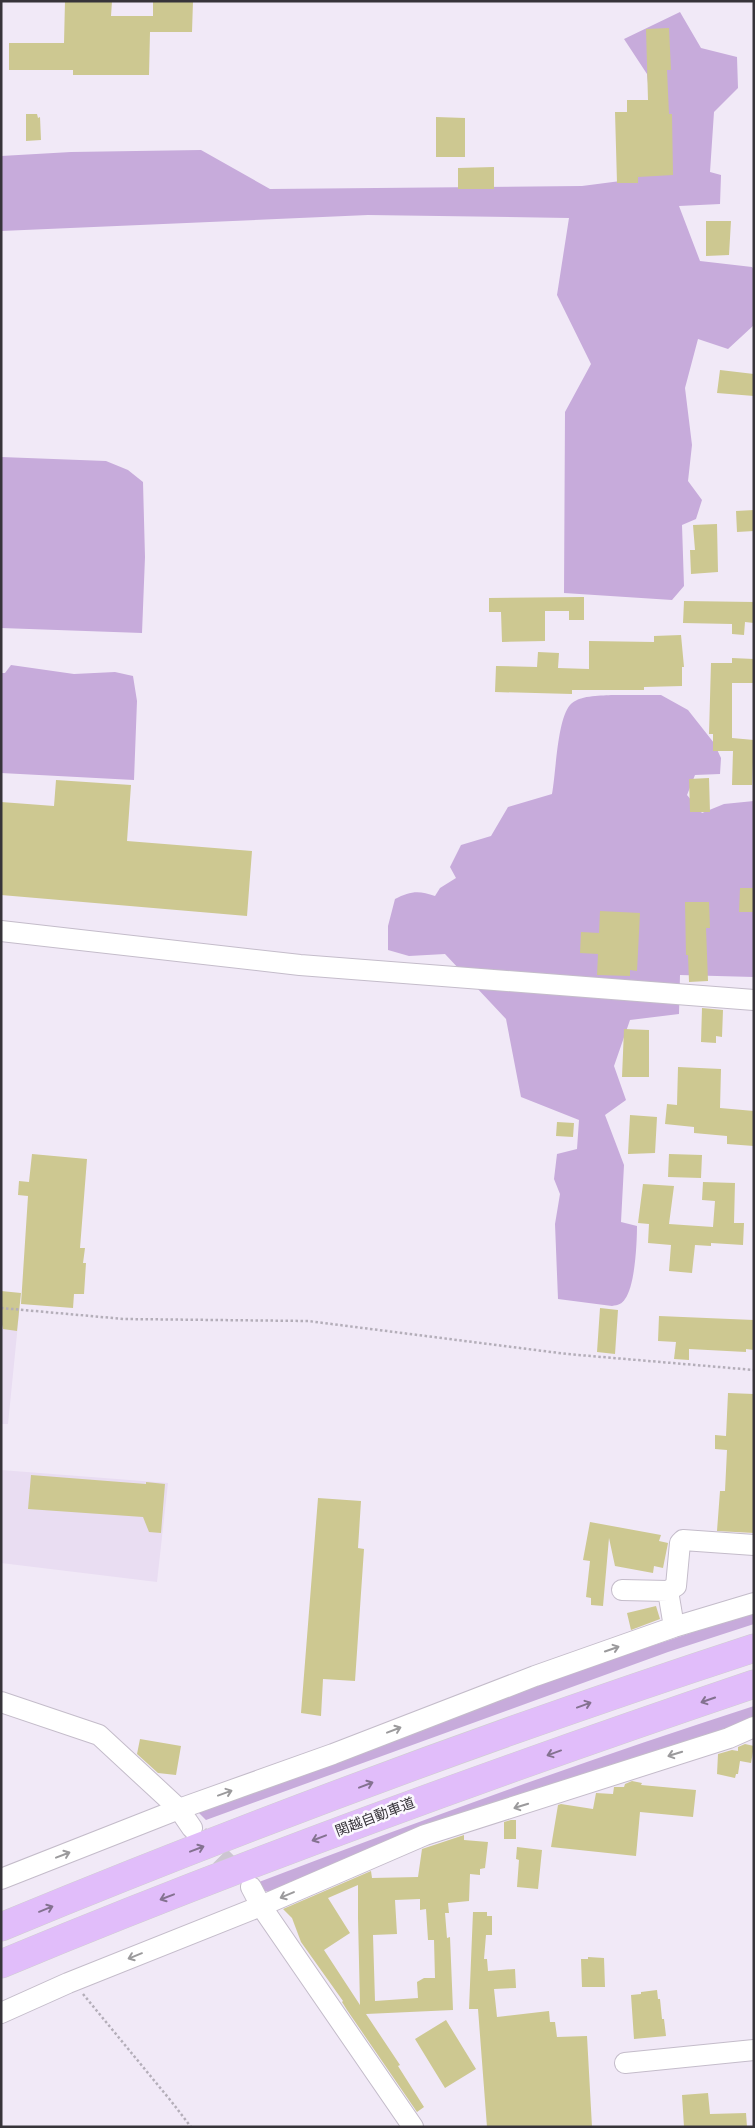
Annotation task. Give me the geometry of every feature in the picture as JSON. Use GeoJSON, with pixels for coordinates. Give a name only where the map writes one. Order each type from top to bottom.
{"type":"FeatureCollection","features":[{"type":"Feature","properties":{"kind":"highway"},"geometry":{"type":"LineString","coordinates":[[1,1927],[388,1776],[619,1692],[754,1648]]}},
{"type":"Feature","properties":{"kind":"highway","name":"関越自動車道"},"geometry":{"type":"LineString","coordinates":[[1,1964],[113,1918],[399,1808],[754,1684]]}},
{"type":"Feature","properties":{"kind":"street"},"geometry":{"type":"LineString","coordinates":[[1,931],[309,966],[754,1000]]}},
{"type":"Feature","properties":{"kind":"street"},"geometry":{"type":"LineString","coordinates":[[622,1590],[668,1591],[676,1586],[680,1543],[683,1540],[754,1545]]}},
{"type":"Feature","properties":{"kind":"street"},"geometry":{"type":"LineString","coordinates":[[668,1591],[674,1627]]}},
{"type":"Feature","properties":{"kind":"street"},"geometry":{"type":"LineString","coordinates":[[1,1879],[179,1809],[333,1754],[535,1676],[674,1627],[754,1603]]}},
{"type":"Feature","properties":{"kind":"street"},"geometry":{"type":"LineString","coordinates":[[1,1702],[99,1735],[179,1809],[192,1828]]}},
{"type":"Feature","properties":{"kind":"street"},"geometry":{"type":"LineString","coordinates":[[1,2012],[262,1906],[425,1835],[728,1738],[754,1727]]}},
{"type":"Feature","properties":{"kind":"street"},"geometry":{"type":"LineString","coordinates":[[251,1886],[262,1906],[413,2127]]}},
{"type":"Feature","properties":{"kind":"street"},"geometry":{"type":"LineString","coordinates":[[625,2063],[754,2050]]}},
{"type":"Feature","properties":{"kind":"path"},"geometry":{"type":"LineString","coordinates":[[1,1308],[124,1319],[308,1321],[567,1354],[754,1370]]}},
{"type":"Feature","properties":{"kind":"path"},"geometry":{"type":"LineString","coordinates":[[72,1982],[172,2101],[191,2127]]}},
{"type":"Feature","properties":{"kind":"shaded area"},"geometry":{"type":"Polygon","coordinates":[[[680,12],[701,48],[737,57],[738,88],[714,112],[710,172],[721,175],[720,204],[679,206],[700,261],[752,267],[754,270],[754,325],[728,349],[698,339],[685,388],[692,445],[688,481],[702,500],[696,519],[682,525],[684,586],[672,600],[564,593],[565,412],[591,364],[557,295],[569,218],[368,215],[1,231],[1,156],[71,152],[201,150],[270,189],[582,186],[636,179],[651,111],[647,74],[624,39],[680,12]]]}},
{"type":"Feature","properties":{"kind":"shaded area"},"geometry":{"type":"Polygon","coordinates":[[[1,457],[106,461],[128,470],[143,482],[145,557],[142,633],[1,628],[1,457]]]}},
{"type":"Feature","properties":{"kind":"shaded area"},"geometry":{"type":"Polygon","coordinates":[[[11,665],[74,674],[115,672],[133,676],[137,701],[134,780],[1,773],[1,673],[5,673],[11,665]]]}},
{"type":"Feature","properties":{"kind":"shaded area"},"geometry":{"type":"Polygon","coordinates":[[[611,695],[661,695],[688,710],[714,743],[721,758],[720,774],[695,775],[687,795],[702,813],[724,804],[754,801],[754,977],[680,975],[679,1014],[630,1020],[614,1066],[626,1100],[605,1115],[624,1165],[621,1222],[637,1226],[637,1243],[635,1264],[628,1293],[624,1301],[612,1306],[558,1299],[555,1224],[560,1194],[554,1179],[557,1154],[577,1149],[579,1120],[521,1097],[506,1019],[445,954],[409,956],[388,950],[388,926],[395,899],[415,892],[435,896],[440,888],[456,878],[450,867],[461,845],[491,836],[508,807],[552,794],[562,722],[570,705],[579,699],[611,695]]]}},
{"type":"Feature","properties":{"kind":"shaded area"},"geometry":{"type":"Polygon","coordinates":[[[1,1312],[19,1314],[8,1424],[1,1424],[1,1312]]]}},
{"type":"Feature","properties":{"kind":"shaded area"},"geometry":{"type":"Polygon","coordinates":[[[1,1470],[168,1483],[157,1582],[1,1563],[1,1470]]]}},
{"type":"Feature","properties":{"kind":"shaded area"},"geometry":{"type":"Polygon","coordinates":[[[754,1612],[754,1624],[668,1652],[206,1820],[195,1809],[531,1686],[754,1612]]]}},
{"type":"Feature","properties":{"kind":"shaded area"},"geometry":{"type":"Polygon","coordinates":[[[754,1706],[754,1721],[273,1893],[265,1891],[259,1882],[505,1791],[629,1747],[754,1706]]]}},
{"type":"Feature","properties":{"kind":"building"},"geometry":{"type":"Polygon","coordinates":[[[65,1],[112,1],[111,16],[153,16],[153,1],[193,1],[192,32],[150,32],[149,75],[73,75],[73,70],[9,70],[9,43],[64,43],[65,1]]]}},
{"type":"Feature","properties":{"kind":"building"},"geometry":{"type":"Polygon","coordinates":[[[669,28],[671,70],[667,70],[669,114],[672,114],[673,175],[638,177],[638,183],[617,183],[615,112],[627,112],[627,100],[648,100],[646,29],[669,28]]]}},
{"type":"Feature","properties":{"kind":"building"},"geometry":{"type":"Polygon","coordinates":[[[26,114],[37,114],[38,118],[40,117],[41,140],[26,141],[26,114]]]}},
{"type":"Feature","properties":{"kind":"building"},"geometry":{"type":"Polygon","coordinates":[[[436,117],[465,118],[465,157],[436,157],[436,117]]]}},
{"type":"Feature","properties":{"kind":"building"},"geometry":{"type":"Polygon","coordinates":[[[494,167],[494,189],[458,189],[458,168],[494,167]]]}},
{"type":"Feature","properties":{"kind":"building"},"geometry":{"type":"Polygon","coordinates":[[[706,221],[731,221],[729,255],[706,256],[706,221]]]}},
{"type":"Feature","properties":{"kind":"building"},"geometry":{"type":"Polygon","coordinates":[[[720,370],[754,374],[754,396],[717,393],[720,370]]]}},
{"type":"Feature","properties":{"kind":"building"},"geometry":{"type":"Polygon","coordinates":[[[754,510],[754,531],[737,532],[736,511],[754,510]]]}},
{"type":"Feature","properties":{"kind":"building"},"geometry":{"type":"Polygon","coordinates":[[[717,524],[718,572],[691,574],[690,550],[695,550],[693,525],[717,524]]]}},
{"type":"Feature","properties":{"kind":"building"},"geometry":{"type":"Polygon","coordinates":[[[584,597],[584,620],[569,620],[569,611],[545,611],[545,641],[502,642],[501,612],[489,612],[489,598],[584,597]]]}},
{"type":"Feature","properties":{"kind":"building"},"geometry":{"type":"Polygon","coordinates":[[[684,601],[754,602],[754,623],[745,622],[744,635],[732,634],[732,624],[683,623],[684,601]]]}},
{"type":"Feature","properties":{"kind":"building"},"geometry":{"type":"Polygon","coordinates":[[[681,635],[684,667],[682,667],[682,686],[644,687],[644,690],[572,690],[572,694],[495,692],[496,666],[537,667],[538,652],[559,653],[558,668],[589,669],[589,641],[654,642],[654,636],[681,635]]]}},
{"type":"Feature","properties":{"kind":"building"},"geometry":{"type":"Polygon","coordinates":[[[732,658],[754,659],[754,683],[732,683],[732,738],[754,740],[752,785],[732,785],[733,751],[713,751],[713,734],[709,734],[711,663],[732,663],[732,658]]]}},
{"type":"Feature","properties":{"kind":"building"},"geometry":{"type":"Polygon","coordinates":[[[709,778],[710,812],[690,812],[689,779],[709,778]]]}},
{"type":"Feature","properties":{"kind":"building"},"geometry":{"type":"Polygon","coordinates":[[[56,780],[131,785],[127,841],[252,851],[247,916],[1,895],[1,802],[54,806],[56,780]]]}},
{"type":"Feature","properties":{"kind":"building"},"geometry":{"type":"Polygon","coordinates":[[[740,888],[754,888],[754,912],[739,912],[740,888]]]}},
{"type":"Feature","properties":{"kind":"building"},"geometry":{"type":"Polygon","coordinates":[[[685,902],[709,902],[710,928],[706,928],[708,981],[689,982],[688,955],[686,955],[685,902]]]}},
{"type":"Feature","properties":{"kind":"building"},"geometry":{"type":"Polygon","coordinates":[[[600,911],[640,913],[637,971],[630,970],[630,976],[597,975],[598,954],[580,953],[581,932],[599,933],[600,911]]]}},
{"type":"Feature","properties":{"kind":"building"},"geometry":{"type":"Polygon","coordinates":[[[702,1008],[723,1010],[722,1037],[716,1036],[716,1043],[701,1042],[702,1008]]]}},
{"type":"Feature","properties":{"kind":"building"},"geometry":{"type":"Polygon","coordinates":[[[624,1029],[649,1030],[649,1077],[622,1077],[624,1029]]]}},
{"type":"Feature","properties":{"kind":"building"},"geometry":{"type":"Polygon","coordinates":[[[678,1067],[721,1069],[720,1108],[754,1111],[754,1146],[727,1144],[727,1136],[694,1133],[694,1127],[665,1124],[667,1104],[677,1105],[678,1067]]]}},
{"type":"Feature","properties":{"kind":"building"},"geometry":{"type":"Polygon","coordinates":[[[630,1115],[657,1117],[655,1153],[628,1154],[630,1115]]]}},
{"type":"Feature","properties":{"kind":"building"},"geometry":{"type":"Polygon","coordinates":[[[557,1122],[574,1123],[573,1137],[556,1136],[557,1122]]]}},
{"type":"Feature","properties":{"kind":"building"},"geometry":{"type":"Polygon","coordinates":[[[32,1154],[87,1159],[80,1248],[85,1248],[83,1263],[86,1263],[84,1294],[74,1294],[73,1308],[21,1304],[28,1196],[18,1195],[19,1181],[29,1182],[32,1154]]]}},
{"type":"Feature","properties":{"kind":"building"},"geometry":{"type":"Polygon","coordinates":[[[669,1154],[702,1155],[701,1178],[668,1177],[669,1154]]]}},
{"type":"Feature","properties":{"kind":"building"},"geometry":{"type":"Polygon","coordinates":[[[703,1182],[735,1183],[734,1223],[744,1223],[743,1245],[711,1243],[711,1246],[695,1245],[692,1273],[669,1271],[671,1245],[648,1243],[649,1224],[638,1223],[643,1184],[674,1186],[669,1224],[713,1227],[715,1201],[702,1200],[703,1182]]]}},
{"type":"Feature","properties":{"kind":"building"},"geometry":{"type":"Polygon","coordinates":[[[1,1291],[21,1293],[17,1331],[3,1329],[1,1320],[1,1291]]]}},
{"type":"Feature","properties":{"kind":"building"},"geometry":{"type":"Polygon","coordinates":[[[600,1308],[618,1310],[615,1354],[597,1352],[600,1308]]]}},
{"type":"Feature","properties":{"kind":"building"},"geometry":{"type":"Polygon","coordinates":[[[659,1316],[754,1320],[754,1350],[746,1349],[746,1352],[689,1349],[689,1360],[674,1359],[676,1342],[658,1341],[659,1316]]]}},
{"type":"Feature","properties":{"kind":"building"},"geometry":{"type":"Polygon","coordinates":[[[728,1393],[754,1394],[754,1533],[717,1531],[720,1491],[725,1491],[727,1450],[715,1449],[715,1435],[726,1436],[728,1393]]]}},
{"type":"Feature","properties":{"kind":"building"},"geometry":{"type":"Polygon","coordinates":[[[31,1475],[165,1484],[161,1533],[149,1532],[143,1517],[28,1509],[31,1475]]]}},
{"type":"Feature","properties":{"kind":"building"},"geometry":{"type":"Polygon","coordinates":[[[318,1498],[361,1501],[358,1548],[364,1549],[355,1681],[323,1679],[321,1716],[301,1713],[318,1498]]]}},
{"type":"Feature","properties":{"kind":"building"},"geometry":{"type":"Polygon","coordinates":[[[590,1522],[661,1535],[659,1541],[668,1543],[663,1568],[654,1566],[653,1573],[615,1566],[609,1538],[603,1606],[591,1605],[591,1598],[586,1597],[590,1561],[583,1560],[590,1522]]]}},
{"type":"Feature","properties":{"kind":"building"},"geometry":{"type":"Polygon","coordinates":[[[656,1606],[660,1619],[631,1630],[627,1613],[656,1606]]]}},
{"type":"Feature","properties":{"kind":"building"},"geometry":{"type":"Polygon","coordinates":[[[140,1739],[181,1746],[176,1775],[158,1773],[137,1754],[140,1739]]]}},
{"type":"Feature","properties":{"kind":"building"},"geometry":{"type":"Polygon","coordinates":[[[745,1744],[754,1746],[751,1763],[740,1761],[738,1774],[736,1774],[735,1778],[717,1774],[718,1754],[732,1750],[738,1751],[738,1747],[745,1744]]]}},
{"type":"Feature","properties":{"kind":"building"},"geometry":{"type":"Polygon","coordinates":[[[632,1781],[642,1783],[641,1785],[696,1790],[693,1817],[640,1812],[636,1856],[551,1847],[558,1805],[593,1809],[596,1793],[613,1794],[614,1787],[624,1787],[625,1784],[632,1781]]]}},
{"type":"Feature","properties":{"kind":"building"},"geometry":{"type":"Polygon","coordinates":[[[516,1820],[516,1839],[504,1839],[504,1822],[516,1820]]]}},
{"type":"Feature","properties":{"kind":"building"},"geometry":{"type":"Polygon","coordinates":[[[464,1835],[464,1840],[488,1842],[485,1868],[480,1869],[480,1875],[470,1874],[469,1901],[448,1903],[449,1913],[445,1913],[447,1938],[450,1937],[453,2010],[366,2014],[400,2065],[398,2066],[424,2107],[417,2112],[301,1942],[292,1918],[283,1909],[371,1871],[372,1878],[418,1877],[422,1849],[464,1835]],[[358,1885],[328,1898],[350,1933],[324,1950],[360,2005],[358,1918],[358,1885]],[[420,1899],[395,1900],[397,1934],[373,1935],[375,2001],[418,1998],[417,1982],[424,1978],[435,1978],[434,1940],[428,1940],[426,1909],[420,1910],[420,1899]]]}},
{"type":"Feature","properties":{"kind":"building"},"geometry":{"type":"Polygon","coordinates":[[[517,1847],[542,1850],[538,1889],[517,1887],[519,1860],[516,1859],[517,1847]]]}},
{"type":"Feature","properties":{"kind":"building"},"geometry":{"type":"Polygon","coordinates":[[[473,1912],[487,1912],[487,1916],[492,1916],[492,1935],[486,1935],[484,1959],[487,1959],[488,1971],[515,1969],[516,1988],[494,1989],[497,2017],[549,2011],[550,2022],[555,2022],[557,2037],[587,2036],[592,2127],[487,2127],[478,2009],[469,2009],[473,1912]]]}},
{"type":"Feature","properties":{"kind":"building"},"geometry":{"type":"Polygon","coordinates":[[[588,1957],[604,1958],[605,1987],[582,1987],[581,1959],[588,1959],[588,1957]]]}},
{"type":"Feature","properties":{"kind":"building"},"geometry":{"type":"Polygon","coordinates":[[[657,1990],[666,2036],[634,2039],[631,1995],[657,1990]]]}},
{"type":"Feature","properties":{"kind":"building"},"geometry":{"type":"Polygon","coordinates":[[[446,2020],[476,2069],[445,2088],[415,2039],[446,2020]]]}},
{"type":"Feature","properties":{"kind":"building"},"geometry":{"type":"Polygon","coordinates":[[[708,2093],[710,2114],[746,2113],[747,2127],[684,2127],[682,2095],[708,2093]]]}},
{"type":"Feature","properties":{"kind":"tunnel"},"geometry":{"type":"LineString","coordinates":[[199,1835],[242,1878]]}}]}
